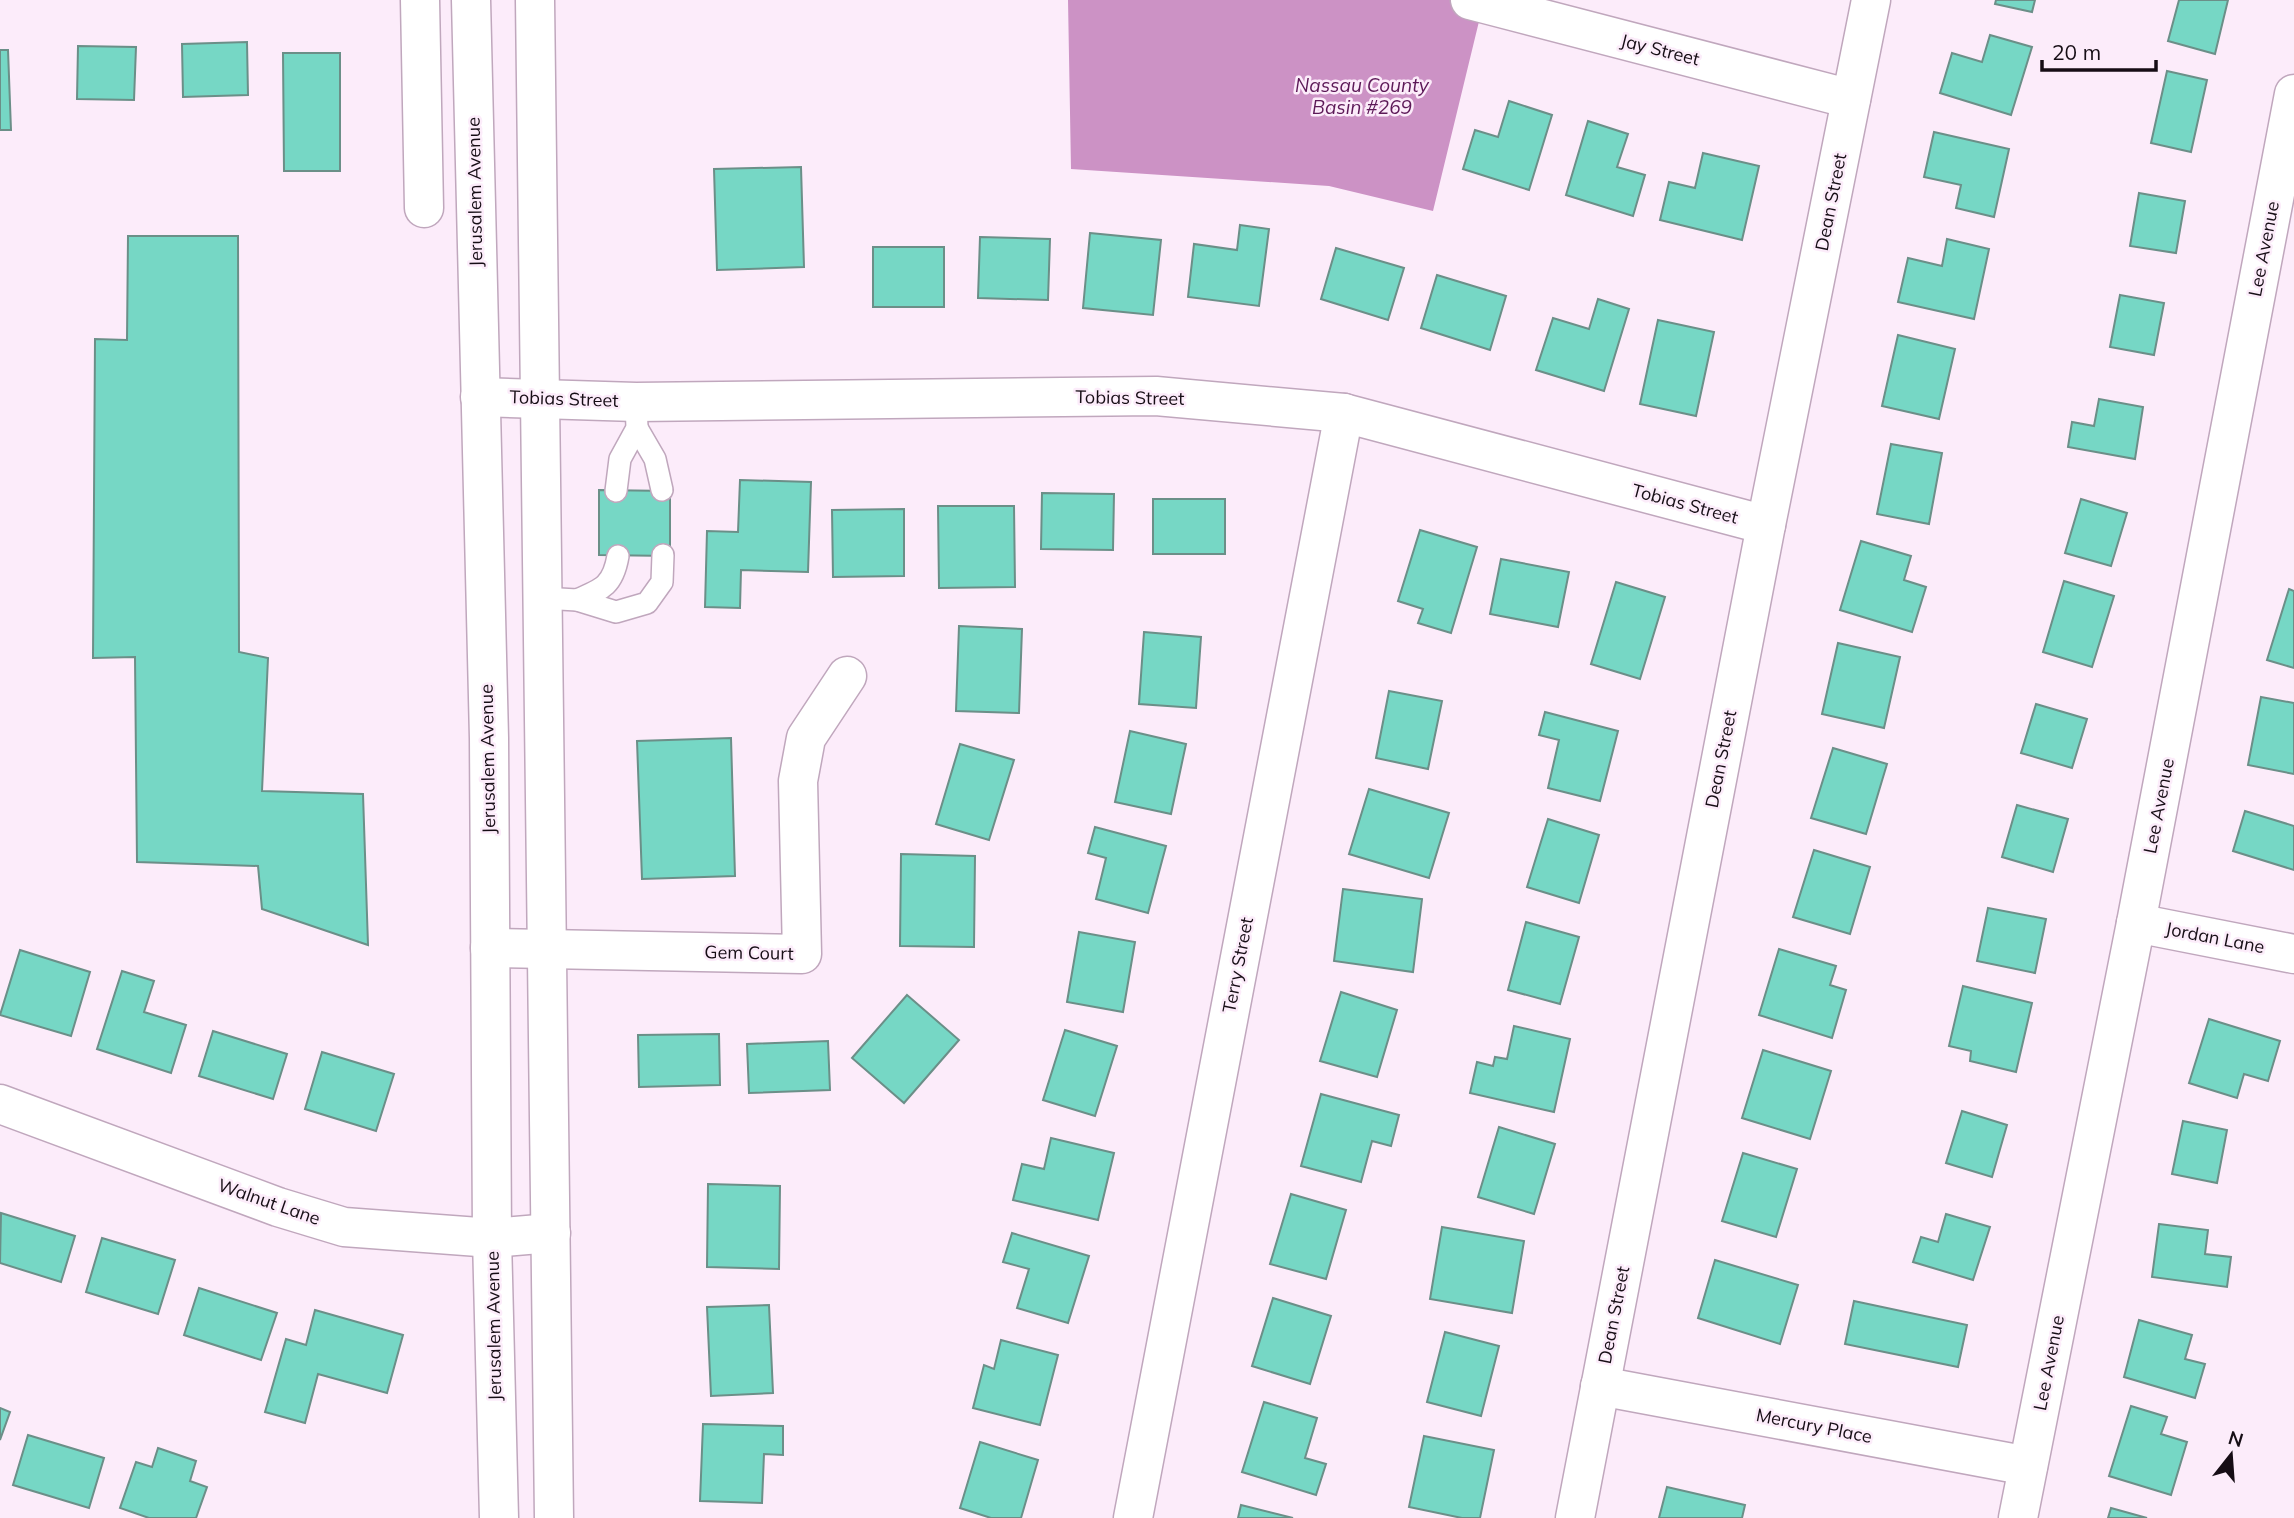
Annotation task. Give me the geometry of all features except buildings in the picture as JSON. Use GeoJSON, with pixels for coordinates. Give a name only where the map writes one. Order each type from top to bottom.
{"type":"FeatureCollection","features":[{"type":"Feature","properties":{"kind":"street"},"geometry":{"type":"LineString","coordinates":[[420,0],[424,208]]}},
{"type":"Feature","properties":{"kind":"street","name":"Jerusalem Avenue"},"geometry":{"type":"LineString","coordinates":[[471,0],[489,738],[492,1238],[499,1518]]}},
{"type":"Feature","properties":{"kind":"street"},"geometry":{"type":"LineString","coordinates":[[535,0],[540,397],[560,599],[547,949],[554,1518]]}},
{"type":"Feature","properties":{"kind":"street","name":"Jay Street"},"geometry":{"type":"LineString","coordinates":[[1470,0],[1851,99]]}},
{"type":"Feature","properties":{"kind":"street","name":"Dean Street"},"geometry":{"type":"LineString","coordinates":[[1575,1518],[1766,525],[1871,0]]}},
{"type":"Feature","properties":{"kind":"street","name":"Lee Avenue"},"geometry":{"type":"LineString","coordinates":[[2018,1518],[2137,923],[2294,94]]}},
{"type":"Feature","properties":{"kind":"street","name":"Tobias Street"},"geometry":{"type":"LineString","coordinates":[[480,397],[540,397],[636,415],[1156,396],[1344,413],[1766,525]]}},
{"type":"Feature","properties":{"kind":"street","name":"Terry Street"},"geometry":{"type":"LineString","coordinates":[[1133,1518],[1344,413]]}},
{"type":"Feature","properties":{"kind":"street","name":"Gem Court"},"geometry":{"type":"LineString","coordinates":[[490,948],[802,954],[798,781],[806,738],[847,676]]}},
{"type":"Feature","properties":{"kind":"street","name":"Jordan Lane"},"geometry":{"type":"LineString","coordinates":[[2137,923],[2294,954]]}},
{"type":"Feature","properties":{"kind":"street","name":"Walnut Lane"},"geometry":{"type":"LineString","coordinates":[[0,1104],[265,1202],[344,1227],[492,1238],[551,1233]]}},
{"type":"Feature","properties":{"kind":"street","name":"Mercury Place"},"geometry":{"type":"LineString","coordinates":[[1600,1386],[2028,1466]]}},
{"type":"Feature","properties":{"kind":"lane"},"geometry":{"type":"LineString","coordinates":[[636,415],[655,459],[662,490]]}},
{"type":"Feature","properties":{"kind":"lane"},"geometry":{"type":"LineString","coordinates":[[615,491],[620,459],[636,415]]}},
{"type":"Feature","properties":{"kind":"lane"},"geometry":{"type":"LineString","coordinates":[[560,599],[616,612],[647,603],[662,582],[663,555]]}},
{"type":"Feature","properties":{"kind":"lane"},"geometry":{"type":"LineString","coordinates":[[560,599],[601,590],[615,574],[618,556]]}},
{"type":"Feature","properties":{"kind":"water","name":"Nassau County Basin #269"},"geometry":{"type":"Polygon","coordinates":[[[1068,0],[1464,0],[1482,9],[1433,211],[1329,186],[1071,169],[1068,0]]]}}]}
